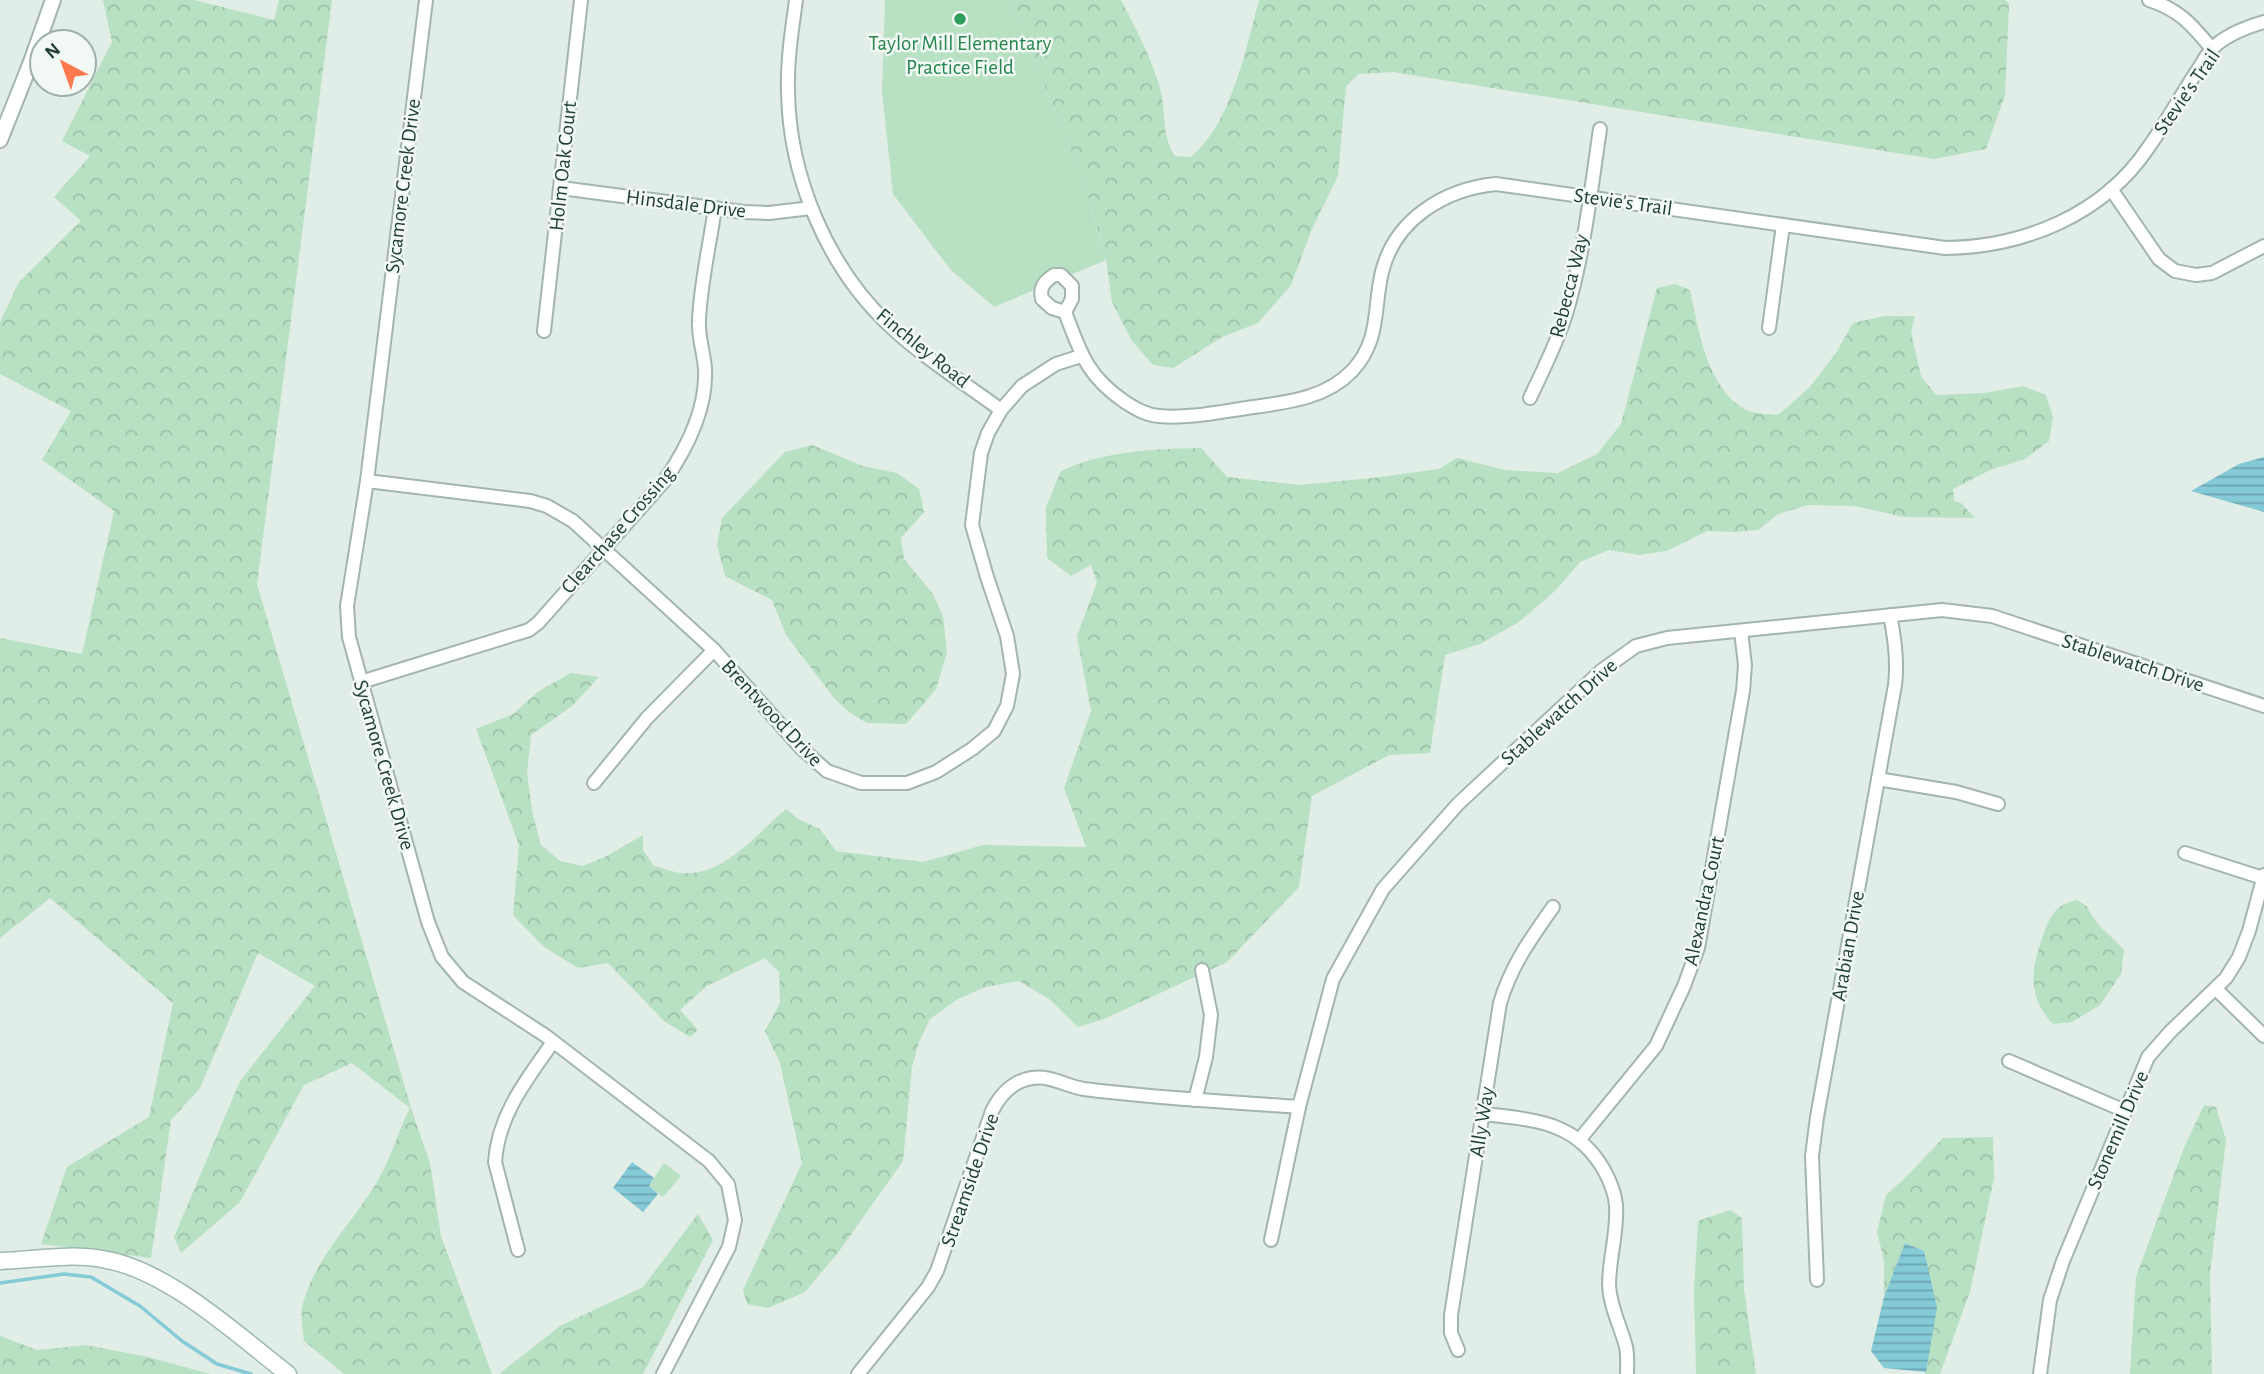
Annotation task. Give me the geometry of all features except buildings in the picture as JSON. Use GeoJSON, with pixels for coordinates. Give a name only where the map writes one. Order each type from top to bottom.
{"type":"FeatureCollection","features":[{"type":"Feature","properties":{"kind":"main road"},"geometry":{"type":"LineString","coordinates":[[0,1261],[100,1258],[142,1270],[179,1291],[288,1374]]}},
{"type":"Feature","properties":{"kind":"street"},"geometry":{"type":"LineString","coordinates":[[0,140],[53,0]]}},
{"type":"Feature","properties":{"kind":"street","name":"Sycamore Creek Drive"},"geometry":{"type":"LineString","coordinates":[[426,0],[367,481],[347,606],[349,637],[428,922],[442,957],[463,982],[553,1042],[709,1161],[728,1185],[735,1220],[729,1247],[666,1373]]}},
{"type":"Feature","properties":{"kind":"street","name":"Holm Oak Court"},"geometry":{"type":"LineString","coordinates":[[544,331],[581,0]]}},
{"type":"Feature","properties":{"kind":"street","name":"Finchley Road"},"geometry":{"type":"LineString","coordinates":[[796,0],[789,64],[791,135],[811,208],[845,273],[888,324],[1001,410]]}},
{"type":"Feature","properties":{"kind":"street"},"geometry":{"type":"LineString","coordinates":[[2149,0],[2168,6],[2188,20],[2212,49]]}},
{"type":"Feature","properties":{"kind":"street","name":"Stevie’s Trail"},"geometry":{"type":"LineString","coordinates":[[1065,312],[1082,356],[1106,389],[1137,410],[1158,416],[1184,416],[1295,401],[1320,393],[1342,379],[1367,350],[1375,327],[1382,271],[1404,230],[1426,208],[1461,190],[1496,184],[1945,248],[1974,248],[2006,242],[2035,234],[2088,207],[2125,178],[2148,149],[2212,49],[2246,28],[2264,22]]}},
{"type":"Feature","properties":{"kind":"street","name":"Rebecca Way"},"geometry":{"type":"LineString","coordinates":[[1530,398],[1566,315],[1591,197],[1600,129]]}},
{"type":"Feature","properties":{"kind":"street","name":"Hinsdale Drive"},"geometry":{"type":"LineString","coordinates":[[561,188],[769,213],[811,208]]}},
{"type":"Feature","properties":{"kind":"street"},"geometry":{"type":"LineString","coordinates":[[2111,189],[2159,259],[2175,271],[2196,275],[2212,273],[2264,246]]}},
{"type":"Feature","properties":{"kind":"street","name":"Clearchase Crossing"},"geometry":{"type":"LineString","coordinates":[[361,682],[529,630],[665,480],[682,455],[698,415],[705,371],[699,321],[715,208]]}},
{"type":"Feature","properties":{"kind":"street"},"geometry":{"type":"LineString","coordinates":[[1769,328],[1783,225]]}},
{"type":"Feature","properties":{"kind":"street","name":"Brentwood Drive"},"geometry":{"type":"LineString","coordinates":[[367,481],[547,506],[573,521],[713,650],[801,748],[827,771],[861,783],[907,783],[936,772],[972,749],[994,731],[1007,706],[1013,674],[1007,636],[972,525],[981,453],[1001,410],[1022,386],[1056,364],[1082,356]]}},
{"type":"Feature","properties":{"kind":"street","name":"Stablewatch Drive"},"geometry":{"type":"LineString","coordinates":[[1271,1240],[1299,1107],[1333,978],[1383,889],[1458,804],[1601,671],[1636,646],[1667,638],[1942,610],[1992,616],[2264,706]]}},
{"type":"Feature","properties":{"kind":"street","name":"Arabian Drive"},"geometry":{"type":"LineString","coordinates":[[1817,1280],[1812,1156],[1897,668],[1895,635],[1890,615]]}},
{"type":"Feature","properties":{"kind":"street","name":"Alexandra Court"},"geometry":{"type":"LineString","coordinates":[[1580,1139],[1656,1046],[1684,986],[1698,948],[1743,691],[1745,666],[1741,631]]}},
{"type":"Feature","properties":{"kind":"street"},"geometry":{"type":"LineString","coordinates":[[594,783],[647,718],[713,650]]}},
{"type":"Feature","properties":{"kind":"street"},"geometry":{"type":"LineString","coordinates":[[1878,779],[1956,792],[1998,804]]}},
{"type":"Feature","properties":{"kind":"street"},"geometry":{"type":"LineString","coordinates":[[2185,853],[2264,877]]}},
{"type":"Feature","properties":{"kind":"street","name":"Stonemill Drive"},"geometry":{"type":"LineString","coordinates":[[2040,1374],[2050,1300],[2063,1261],[2148,1057],[2226,978],[2239,957],[2249,931],[2264,877]]}},
{"type":"Feature","properties":{"kind":"street","name":"Ally Way"},"geometry":{"type":"LineString","coordinates":[[1458,1350],[1451,1333],[1451,1315],[1500,1003],[1528,941],[1553,907]]}},
{"type":"Feature","properties":{"kind":"street"},"geometry":{"type":"LineString","coordinates":[[1195,1100],[1206,1057],[1212,1015],[1202,970]]}},
{"type":"Feature","properties":{"kind":"street"},"geometry":{"type":"LineString","coordinates":[[2216,989],[2264,1036]]}},
{"type":"Feature","properties":{"kind":"street"},"geometry":{"type":"LineString","coordinates":[[518,1250],[495,1162],[495,1149],[499,1131],[521,1087],[553,1042]]}},
{"type":"Feature","properties":{"kind":"street"},"geometry":{"type":"LineString","coordinates":[[2010,1061],[2125,1111]]}},
{"type":"Feature","properties":{"kind":"street","name":"Streamside Drive"},"geometry":{"type":"LineString","coordinates":[[858,1374],[928,1287],[937,1271],[992,1111],[1010,1087],[1022,1080],[1041,1077],[1080,1088],[1299,1107]]}},
{"type":"Feature","properties":{"kind":"street"},"geometry":{"type":"LineString","coordinates":[[1484,1114],[1532,1120],[1559,1128],[1580,1139],[1598,1160],[1609,1179],[1616,1203],[1609,1289],[1627,1350],[1627,1374]]}},
{"type":"Feature","properties":{"kind":"green space"},"geometry":{"type":"Polygon","coordinates":[[[103,0],[194,0],[274,20],[279,0],[332,0],[257,584],[411,1108],[430,1163],[441,1236],[492,1374],[344,1374],[304,1341],[302,1307],[316,1271],[380,1177],[410,1108],[352,1063],[304,1085],[240,1202],[181,1253],[174,1237],[240,1081],[315,986],[258,953],[200,1088],[171,1120],[151,1258],[41,1244],[67,1167],[149,1117],[173,1003],[50,898],[0,938],[0,638],[82,654],[114,511],[42,460],[71,411],[0,374],[0,322],[19,282],[81,221],[54,197],[90,156],[62,141],[84,98],[98,98],[98,70],[112,42],[103,0]]]}},
{"type":"Feature","properties":{"kind":"green space"},"geometry":{"type":"Polygon","coordinates":[[[885,0],[1009,0],[1083,179],[1106,260],[994,307],[950,269],[893,194],[882,91],[885,0]]]}},
{"type":"Feature","properties":{"kind":"green space"},"geometry":{"type":"Polygon","coordinates":[[[1009,0],[1121,0],[1158,80],[1166,133],[1175,156],[1191,157],[1217,125],[1235,84],[1259,0],[2005,0],[2009,4],[2005,95],[1986,149],[1934,159],[1393,72],[1359,74],[1346,86],[1338,176],[1312,229],[1291,285],[1258,323],[1222,337],[1173,368],[1153,365],[1132,341],[1112,302],[1106,259],[1083,179],[1009,0]]]}},
{"type":"Feature","properties":{"kind":"green space"},"geometry":{"type":"Polygon","coordinates":[[[1675,284],[1690,290],[1701,340],[1713,373],[1732,400],[1746,410],[1778,415],[1809,388],[1836,353],[1853,323],[1885,316],[1915,316],[1911,332],[1921,376],[1936,395],[1985,393],[2023,386],[2046,395],[2053,417],[2049,441],[2025,459],[1990,470],[1953,489],[1954,501],[1961,503],[1975,518],[1904,517],[1855,506],[1808,505],[1778,514],[1758,530],[1707,531],[1667,551],[1639,555],[1609,550],[1580,562],[1556,590],[1519,622],[1480,644],[1445,655],[1430,753],[1389,755],[1312,796],[1299,887],[1227,962],[1104,1019],[1078,1027],[1049,999],[1019,981],[985,987],[956,1000],[930,1019],[919,1042],[912,1067],[903,1161],[840,1250],[805,1292],[768,1308],[747,1304],[743,1290],[802,1163],[780,1063],[765,1031],[780,1003],[779,972],[765,958],[707,986],[680,1010],[698,1030],[690,1037],[664,1021],[608,963],[578,968],[544,947],[513,915],[519,845],[476,729],[513,714],[539,691],[571,673],[599,677],[572,706],[531,735],[527,772],[532,811],[541,845],[560,861],[583,866],[607,856],[643,835],[643,850],[654,866],[678,872],[697,872],[711,868],[738,852],[786,809],[798,819],[820,829],[836,851],[923,862],[983,845],[1086,847],[1064,788],[1091,711],[1077,636],[1097,582],[1091,565],[1071,576],[1047,558],[1046,507],[1061,471],[1112,455],[1147,450],[1201,448],[1227,477],[1300,485],[1439,469],[1457,458],[1505,470],[1558,473],[1597,454],[1621,424],[1657,288],[1675,284]]]}},
{"type":"Feature","properties":{"kind":"green space"},"geometry":{"type":"Polygon","coordinates":[[[812,445],[863,466],[897,473],[919,489],[924,512],[901,538],[904,559],[933,594],[943,616],[947,652],[936,689],[906,724],[867,723],[849,712],[834,698],[786,635],[772,600],[725,576],[717,545],[722,518],[785,452],[812,445]]]}},
{"type":"Feature","properties":{"kind":"green space"},"geometry":{"type":"Polygon","coordinates":[[[2076,900],[2087,906],[2098,924],[2124,950],[2121,974],[2100,1005],[2072,1022],[2053,1024],[2044,1013],[2035,992],[2036,958],[2052,915],[2063,905],[2076,900]]]}},
{"type":"Feature","properties":{"kind":"green space"},"geometry":{"type":"Polygon","coordinates":[[[2204,1105],[2216,1107],[2226,1140],[2210,1274],[2212,1374],[2130,1374],[2136,1277],[2183,1150],[2204,1105]]]}},
{"type":"Feature","properties":{"kind":"green space"},"geometry":{"type":"Polygon","coordinates":[[[1993,1137],[1994,1178],[1970,1292],[1940,1374],[1924,1374],[1924,1251],[1905,1243],[1884,1297],[1884,1261],[1877,1232],[1886,1195],[1943,1138],[1993,1137]]]}},
{"type":"Feature","properties":{"kind":"green space"},"geometry":{"type":"Polygon","coordinates":[[[664,1163],[681,1176],[663,1197],[649,1186],[664,1163]]]}},
{"type":"Feature","properties":{"kind":"green space"},"geometry":{"type":"Polygon","coordinates":[[[1730,1210],[1742,1218],[1744,1289],[1756,1374],[1696,1374],[1694,1292],[1698,1221],[1730,1210]]]}},
{"type":"Feature","properties":{"kind":"green space"},"geometry":{"type":"Polygon","coordinates":[[[698,1214],[713,1240],[643,1374],[499,1374],[560,1326],[643,1287],[698,1214]]]}},
{"type":"Feature","properties":{"kind":"green space"},"geometry":{"type":"Polygon","coordinates":[[[0,1336],[37,1350],[86,1345],[148,1357],[210,1374],[0,1374],[0,1336]]]}},
{"type":"Feature","properties":{"kind":"water"},"geometry":{"type":"Polygon","coordinates":[[[2264,457],[2264,512],[2191,491],[2239,464],[2264,457]]]}},
{"type":"Feature","properties":{"kind":"water"},"geometry":{"type":"Polygon","coordinates":[[[632,1162],[654,1178],[649,1186],[658,1194],[643,1212],[613,1188],[632,1162]]]}},
{"type":"Feature","properties":{"kind":"water"},"geometry":{"type":"Polygon","coordinates":[[[1905,1243],[1924,1251],[1937,1307],[1926,1372],[1884,1368],[1871,1351],[1884,1297],[1905,1243]]]}},
{"type":"Feature","properties":{"kind":"waterway"},"geometry":{"type":"LineString","coordinates":[[0,1283],[64,1274],[91,1277],[140,1306],[182,1341],[217,1364],[251,1374]]}},
{"type":"Feature","properties":{"kind":"place","name":"Taylor Mill Elementary Practice Field"},"geometry":{"type":"Point","coordinates":[960,19]}}]}
